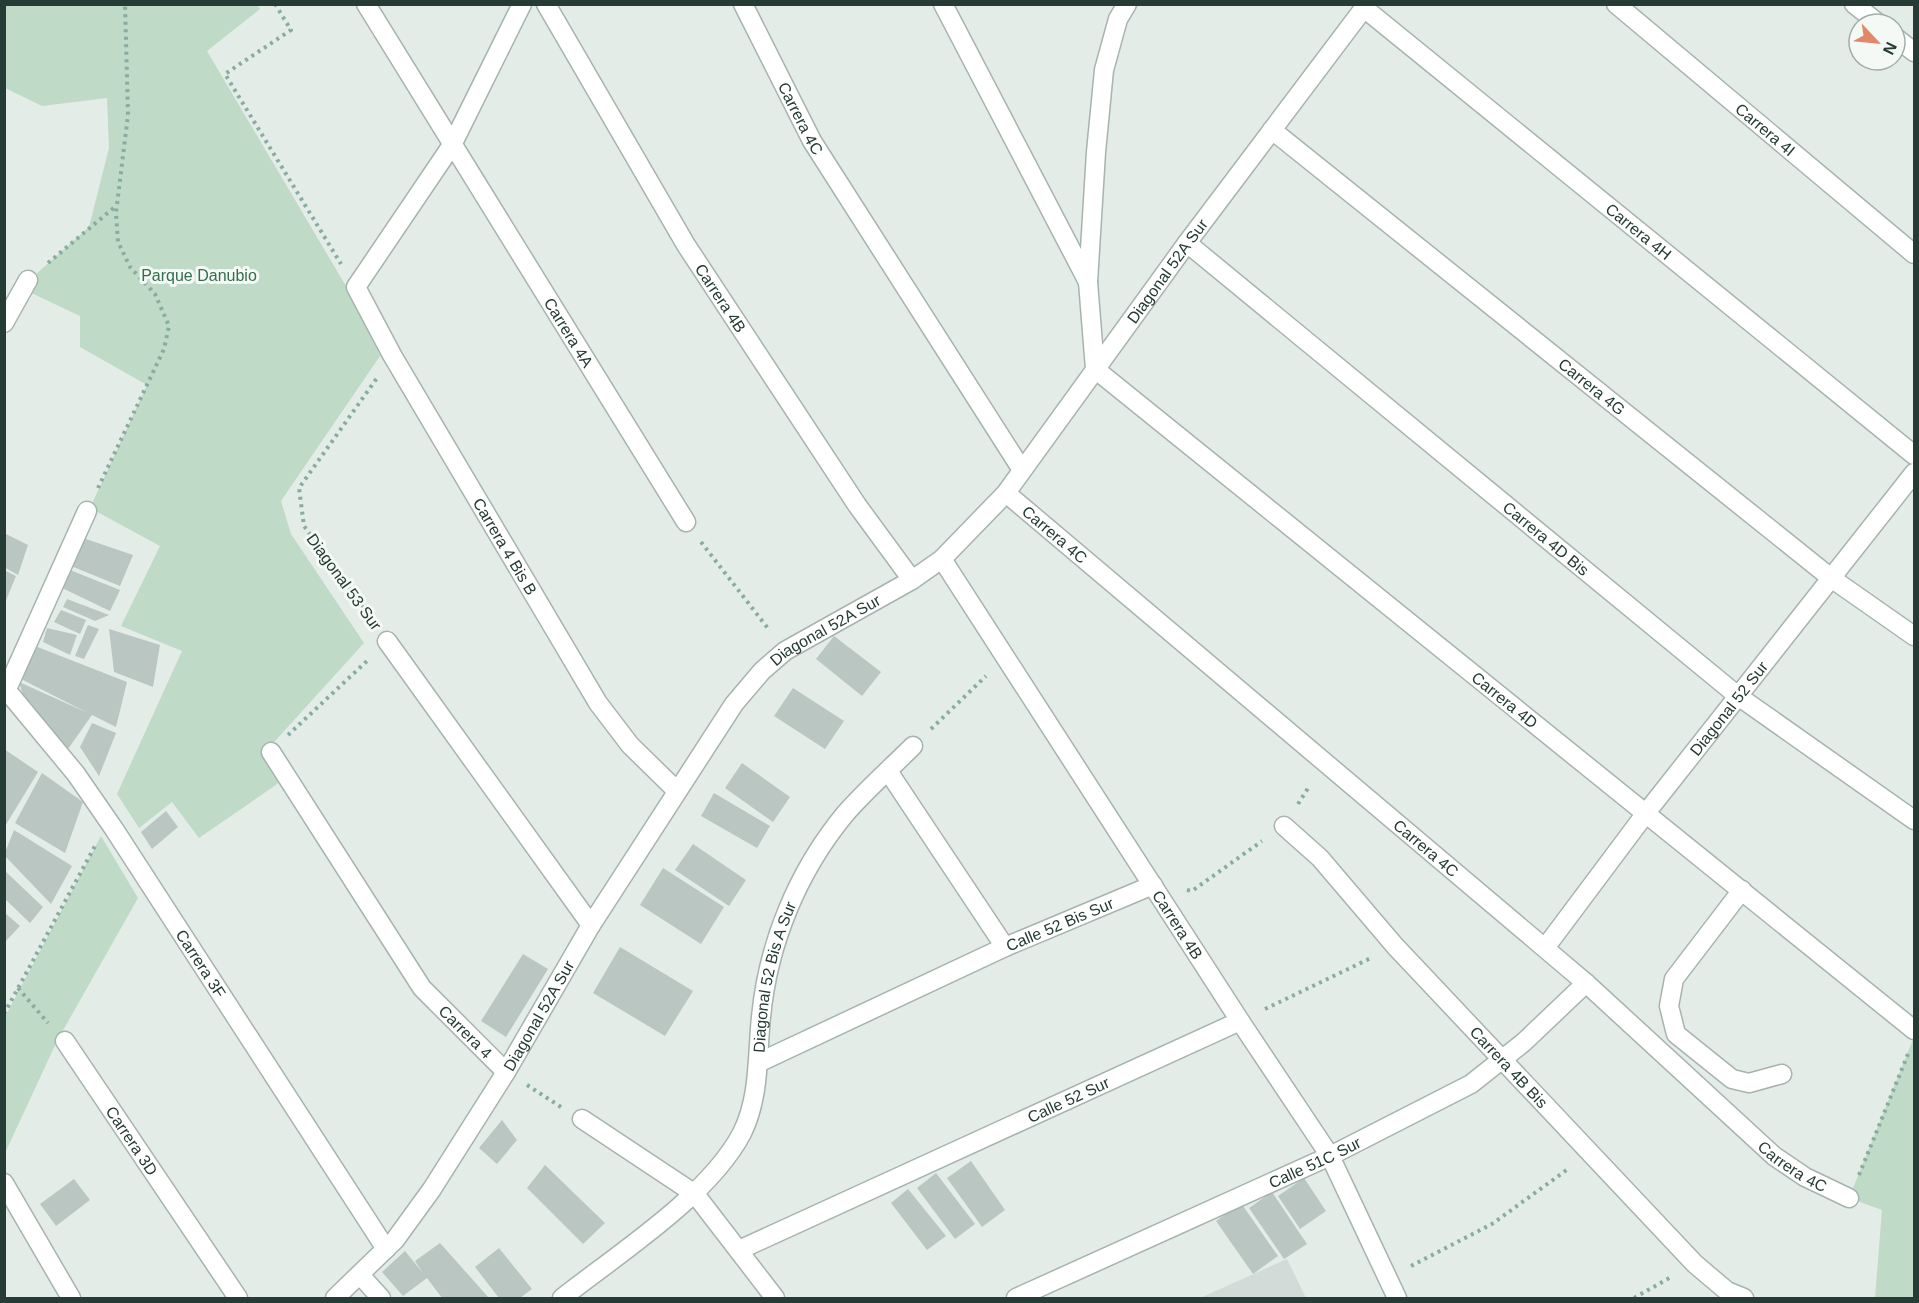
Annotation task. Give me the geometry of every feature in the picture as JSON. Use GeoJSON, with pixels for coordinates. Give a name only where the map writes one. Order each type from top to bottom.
{"type":"FeatureCollection","features":[{"type":"Feature","properties":{"kind":"street","name":"Carrera 4A"},"geometry":{"type":"LineString","coordinates":[[366,4],[686,522]]}},
{"type":"Feature","properties":{"kind":"street"},"geometry":{"type":"LineString","coordinates":[[356,287],[452,145],[522,4]]}},
{"type":"Feature","properties":{"kind":"street","name":"Carrera 4B"},"geometry":{"type":"LineString","coordinates":[[546,4],[686,246],[857,505],[912,580]]}},
{"type":"Feature","properties":{"kind":"street","name":"Carrera 4C"},"geometry":{"type":"LineString","coordinates":[[743,4],[812,141],[1022,470]]}},
{"type":"Feature","properties":{"kind":"street"},"geometry":{"type":"LineString","coordinates":[[943,4],[1088,282]]}},
{"type":"Feature","properties":{"kind":"street","name":"Carrera 4I"},"geometry":{"type":"LineString","coordinates":[[1616,4],[1914,254]]}},
{"type":"Feature","properties":{"kind":"street","name":"Diagonal 52A Sur"},"geometry":{"type":"LineString","coordinates":[[334,1299],[386,1249],[432,1189],[506,1072],[591,926],[734,704],[762,671],[785,651],[912,580],[942,559],[1006,493],[1187,243],[1365,6]]}},
{"type":"Feature","properties":{"kind":"street","name":"Carrera 4H"},"geometry":{"type":"LineString","coordinates":[[1365,6],[1914,454]]}},
{"type":"Feature","properties":{"kind":"street"},"geometry":{"type":"LineString","coordinates":[[1095,369],[1088,282],[1104,70],[1119,9]]}},
{"type":"Feature","properties":{"kind":"street","name":"Carrera 4G"},"geometry":{"type":"LineString","coordinates":[[1272,130],[1831,578],[1914,636]]}},
{"type":"Feature","properties":{"kind":"street","name":"Carrera 4D Bis"},"geometry":{"type":"LineString","coordinates":[[1187,243],[1738,696],[1914,820]]}},
{"type":"Feature","properties":{"kind":"street"},"geometry":{"type":"LineString","coordinates":[[4,323],[28,280]]}},
{"type":"Feature","properties":{"kind":"street","name":"Carrera 4 Bis B"},"geometry":{"type":"LineString","coordinates":[[356,287],[392,355],[598,703],[630,745],[676,791]]}},
{"type":"Feature","properties":{"kind":"street","name":"Carrera 4D"},"geometry":{"type":"LineString","coordinates":[[1095,369],[1914,1030]]}},
{"type":"Feature","properties":{"kind":"street","name":"Diagonal 52 Sur"},"geometry":{"type":"LineString","coordinates":[[1545,948],[1646,813],[1914,473]]}},
{"type":"Feature","properties":{"kind":"street","name":"Carrera 4C"},"geometry":{"type":"LineString","coordinates":[[1006,493],[1586,983],[1774,1156],[1805,1177],[1850,1198]]}},
{"type":"Feature","properties":{"kind":"street"},"geometry":{"type":"LineString","coordinates":[[6,688],[87,511]]}},
{"type":"Feature","properties":{"kind":"street","name":"Carrera 4B"},"geometry":{"type":"LineString","coordinates":[[942,559],[1154,885],[1240,1022],[1330,1156],[1397,1299]]}},
{"type":"Feature","properties":{"kind":"street"},"geometry":{"type":"LineString","coordinates":[[387,641],[591,926]]}},
{"type":"Feature","properties":{"kind":"street","name":"Carrera 3F"},"geometry":{"type":"LineString","coordinates":[[6,688],[76,774],[108,821],[386,1249]]}},
{"type":"Feature","properties":{"kind":"street","name":"Diagonal 52 Bis A Sur"},"geometry":{"type":"LineString","coordinates":[[562,1299],[695,1194],[727,1157],[743,1131],[760,1062],[760,1016],[773,955],[787,907],[814,857],[846,813],[913,746]]}},
{"type":"Feature","properties":{"kind":"street","name":"Carrera 4"},"geometry":{"type":"LineString","coordinates":[[270,752],[422,988],[506,1072]]}},
{"type":"Feature","properties":{"kind":"street"},"geometry":{"type":"LineString","coordinates":[[888,771],[1005,947]]}},
{"type":"Feature","properties":{"kind":"street","name":"Carrera 4B Bis"},"geometry":{"type":"LineString","coordinates":[[1284,826],[1320,858],[1395,946],[1695,1264],[1727,1291],[1744,1299]]}},
{"type":"Feature","properties":{"kind":"street","name":"Calle 52 Bis Sur"},"geometry":{"type":"LineString","coordinates":[[760,1062],[1005,947],[1154,885]]}},
{"type":"Feature","properties":{"kind":"street"},"geometry":{"type":"LineString","coordinates":[[1742,890],[1674,979],[1669,1006],[1676,1034],[1732,1079],[1749,1083],[1782,1074]]}},
{"type":"Feature","properties":{"kind":"street","name":"Calle 51C Sur"},"geometry":{"type":"LineString","coordinates":[[1016,1299],[1330,1156],[1471,1084],[1524,1042],[1586,983]]}},
{"type":"Feature","properties":{"kind":"street","name":"Calle 52 Sur"},"geometry":{"type":"LineString","coordinates":[[739,1250],[1240,1022]]}},
{"type":"Feature","properties":{"kind":"street","name":"Carrera 3D"},"geometry":{"type":"LineString","coordinates":[[65,1041],[238,1299]]}},
{"type":"Feature","properties":{"kind":"street"},"geometry":{"type":"LineString","coordinates":[[582,1119],[695,1194],[775,1299]]}},
{"type":"Feature","properties":{"kind":"street"},"geometry":{"type":"LineString","coordinates":[[4,1183],[71,1299]]}},
{"type":"Feature","properties":{"kind":"street"},"geometry":{"type":"LineString","coordinates":[[360,1275],[381,1299]]}},
{"type":"Feature","properties":{"kind":"path"},"geometry":{"type":"LineString","coordinates":[[87,511],[164,349],[169,326],[155,294],[130,267],[118,242],[117,206],[128,115],[125,4]]}},
{"type":"Feature","properties":{"kind":"path"},"geometry":{"type":"LineString","coordinates":[[275,4],[291,30],[225,74],[356,287]]}},
{"type":"Feature","properties":{"kind":"path"},"geometry":{"type":"LineString","coordinates":[[28,280],[117,206]]}},
{"type":"Feature","properties":{"kind":"path","name":"Diagonal 53 Sur"},"geometry":{"type":"LineString","coordinates":[[270,752],[387,641],[304,526],[299,488],[392,355]]}},
{"type":"Feature","properties":{"kind":"path"},"geometry":{"type":"LineString","coordinates":[[686,522],[785,651]]}},
{"type":"Feature","properties":{"kind":"path"},"geometry":{"type":"LineString","coordinates":[[913,746],[1006,657]]}},
{"type":"Feature","properties":{"kind":"path"},"geometry":{"type":"LineString","coordinates":[[1154,885],[1192,891],[1284,826],[1324,761]]}},
{"type":"Feature","properties":{"kind":"path"},"geometry":{"type":"LineString","coordinates":[[4,1014],[108,821]]}},
{"type":"Feature","properties":{"kind":"path"},"geometry":{"type":"LineString","coordinates":[[1240,1022],[1395,946]]}},
{"type":"Feature","properties":{"kind":"path"},"geometry":{"type":"LineString","coordinates":[[18,988],[65,1041]]}},
{"type":"Feature","properties":{"kind":"path"},"geometry":{"type":"LineString","coordinates":[[1850,1198],[1910,1048]]}},
{"type":"Feature","properties":{"kind":"path","name":"Carrera 4"},"geometry":{"type":"LineString","coordinates":[[506,1072],[582,1119]]}},
{"type":"Feature","properties":{"kind":"path"},"geometry":{"type":"LineString","coordinates":[[1388,1278],[1491,1224],[1591,1153]]}},
{"type":"Feature","properties":{"kind":"path"},"geometry":{"type":"LineString","coordinates":[[1634,1299],[1695,1264]]}},
{"type":"Feature","properties":{"kind":"shaded area"},"geometry":{"type":"Polygon","coordinates":[[[1287,1259],[1306,1298],[1200,1298],[1287,1259]]]}},
{"type":"Feature","properties":{"kind":"green space","name":"Parque Danubio"},"geometry":{"type":"Polygon","coordinates":[[[5,5],[257,5],[260,9],[207,51],[350,293],[380,356],[281,501],[291,534],[364,643],[266,751],[283,780],[199,838],[172,802],[139,828],[117,794],[182,651],[121,626],[160,546],[90,508],[147,385],[80,347],[80,316],[25,290],[35,275],[89,227],[109,148],[107,98],[42,106],[5,88],[5,5]]]}},
{"type":"Feature","properties":{"kind":"green space"},"geometry":{"type":"Polygon","coordinates":[[[101,836],[138,898],[57,1041],[5,1153],[5,1017],[101,836]]]}},
{"type":"Feature","properties":{"kind":"green space"},"geometry":{"type":"Polygon","coordinates":[[[1914,1037],[1914,1298],[1875,1298],[1882,1210],[1849,1198],[1914,1037]]]}},
{"type":"Feature","properties":{"kind":"building"},"geometry":{"type":"Polygon","coordinates":[[[4,533],[28,545],[18,575],[4,567],[4,533]]]}},
{"type":"Feature","properties":{"kind":"building"},"geometry":{"type":"Polygon","coordinates":[[[83,538],[133,555],[120,586],[71,566],[83,538]]]}},
{"type":"Feature","properties":{"kind":"building"},"geometry":{"type":"Polygon","coordinates":[[[4,570],[16,576],[5,603],[4,603],[4,570]]]}},
{"type":"Feature","properties":{"kind":"building"},"geometry":{"type":"Polygon","coordinates":[[[70,570],[120,590],[110,611],[60,587],[70,570]]]}},
{"type":"Feature","properties":{"kind":"building"},"geometry":{"type":"Polygon","coordinates":[[[67,599],[109,615],[95,621],[63,607],[67,599]]]}},
{"type":"Feature","properties":{"kind":"building"},"geometry":{"type":"Polygon","coordinates":[[[61,610],[86,620],[80,634],[54,622],[61,610]]]}},
{"type":"Feature","properties":{"kind":"building"},"geometry":{"type":"Polygon","coordinates":[[[88,625],[99,629],[84,659],[75,656],[88,625]]]}},
{"type":"Feature","properties":{"kind":"building"},"geometry":{"type":"Polygon","coordinates":[[[47,628],[77,635],[70,655],[43,642],[47,628]]]}},
{"type":"Feature","properties":{"kind":"building"},"geometry":{"type":"Polygon","coordinates":[[[109,629],[160,645],[153,687],[114,672],[109,629]]]}},
{"type":"Feature","properties":{"kind":"building"},"geometry":{"type":"Polygon","coordinates":[[[834,636],[881,672],[862,696],[816,659],[834,636]]]}},
{"type":"Feature","properties":{"kind":"building"},"geometry":{"type":"Polygon","coordinates":[[[35,646],[127,682],[116,727],[92,715],[68,749],[23,695],[19,682],[88,713],[19,678],[35,646]]]}},
{"type":"Feature","properties":{"kind":"building"},"geometry":{"type":"Polygon","coordinates":[[[793,688],[844,721],[825,749],[774,716],[793,688]]]}},
{"type":"Feature","properties":{"kind":"building"},"geometry":{"type":"Polygon","coordinates":[[[92,723],[116,733],[99,776],[80,747],[92,723]]]}},
{"type":"Feature","properties":{"kind":"building"},"geometry":{"type":"Polygon","coordinates":[[[4,749],[38,772],[4,828],[4,749]]]}},
{"type":"Feature","properties":{"kind":"building"},"geometry":{"type":"Polygon","coordinates":[[[742,763],[790,797],[773,822],[725,788],[742,763]]]}},
{"type":"Feature","properties":{"kind":"building"},"geometry":{"type":"Polygon","coordinates":[[[42,773],[83,802],[65,853],[15,823],[42,773]]]}},
{"type":"Feature","properties":{"kind":"building"},"geometry":{"type":"Polygon","coordinates":[[[714,793],[770,826],[757,848],[701,816],[714,793]]]}},
{"type":"Feature","properties":{"kind":"building"},"geometry":{"type":"Polygon","coordinates":[[[166,811],[178,827],[152,849],[141,832],[166,811]]]}},
{"type":"Feature","properties":{"kind":"building"},"geometry":{"type":"Polygon","coordinates":[[[14,830],[72,866],[51,904],[4,855],[14,830]]]}},
{"type":"Feature","properties":{"kind":"building"},"geometry":{"type":"Polygon","coordinates":[[[693,844],[746,880],[729,906],[675,870],[693,844]]]}},
{"type":"Feature","properties":{"kind":"building"},"geometry":{"type":"Polygon","coordinates":[[[663,868],[724,907],[701,944],[640,905],[663,868]]]}},
{"type":"Feature","properties":{"kind":"building"},"geometry":{"type":"Polygon","coordinates":[[[4,870],[43,907],[30,923],[4,898],[4,870]]]}},
{"type":"Feature","properties":{"kind":"building"},"geometry":{"type":"Polygon","coordinates":[[[4,912],[20,926],[4,943],[4,912]]]}},
{"type":"Feature","properties":{"kind":"building"},"geometry":{"type":"Polygon","coordinates":[[[620,947],[693,991],[665,1036],[593,993],[620,947]]]}},
{"type":"Feature","properties":{"kind":"building"},"geometry":{"type":"Polygon","coordinates":[[[523,954],[548,969],[506,1037],[481,1021],[523,954]]]}},
{"type":"Feature","properties":{"kind":"building"},"geometry":{"type":"Polygon","coordinates":[[[502,1120],[517,1140],[497,1164],[479,1148],[502,1120]]]}},
{"type":"Feature","properties":{"kind":"building"},"geometry":{"type":"Polygon","coordinates":[[[971,1161],[1005,1210],[982,1227],[947,1178],[971,1161]]]}},
{"type":"Feature","properties":{"kind":"building"},"geometry":{"type":"Polygon","coordinates":[[[545,1165],[605,1223],[583,1244],[527,1188],[545,1165]]]}},
{"type":"Feature","properties":{"kind":"building"},"geometry":{"type":"Polygon","coordinates":[[[936,1173],[975,1224],[955,1239],[917,1188],[936,1173]]]}},
{"type":"Feature","properties":{"kind":"building"},"geometry":{"type":"Polygon","coordinates":[[[1304,1178],[1326,1211],[1300,1229],[1278,1196],[1304,1178]]]}},
{"type":"Feature","properties":{"kind":"building"},"geometry":{"type":"Polygon","coordinates":[[[74,1179],[90,1200],[56,1226],[40,1204],[74,1179]]]}},
{"type":"Feature","properties":{"kind":"building"},"geometry":{"type":"Polygon","coordinates":[[[908,1189],[946,1236],[927,1250],[891,1203],[908,1189]]]}},
{"type":"Feature","properties":{"kind":"building"},"geometry":{"type":"Polygon","coordinates":[[[1272,1192],[1307,1244],[1284,1259],[1249,1208],[1272,1192]]]}},
{"type":"Feature","properties":{"kind":"building"},"geometry":{"type":"Polygon","coordinates":[[[1241,1203],[1278,1256],[1253,1274],[1216,1221],[1241,1203]]]}},
{"type":"Feature","properties":{"kind":"building"},"geometry":{"type":"Polygon","coordinates":[[[440,1243],[489,1298],[442,1298],[427,1278],[403,1296],[382,1272],[405,1251],[423,1273],[415,1261],[440,1243]]]}},
{"type":"Feature","properties":{"kind":"building"},"geometry":{"type":"Polygon","coordinates":[[[499,1248],[532,1289],[520,1298],[499,1298],[475,1267],[499,1248]]]}}]}
